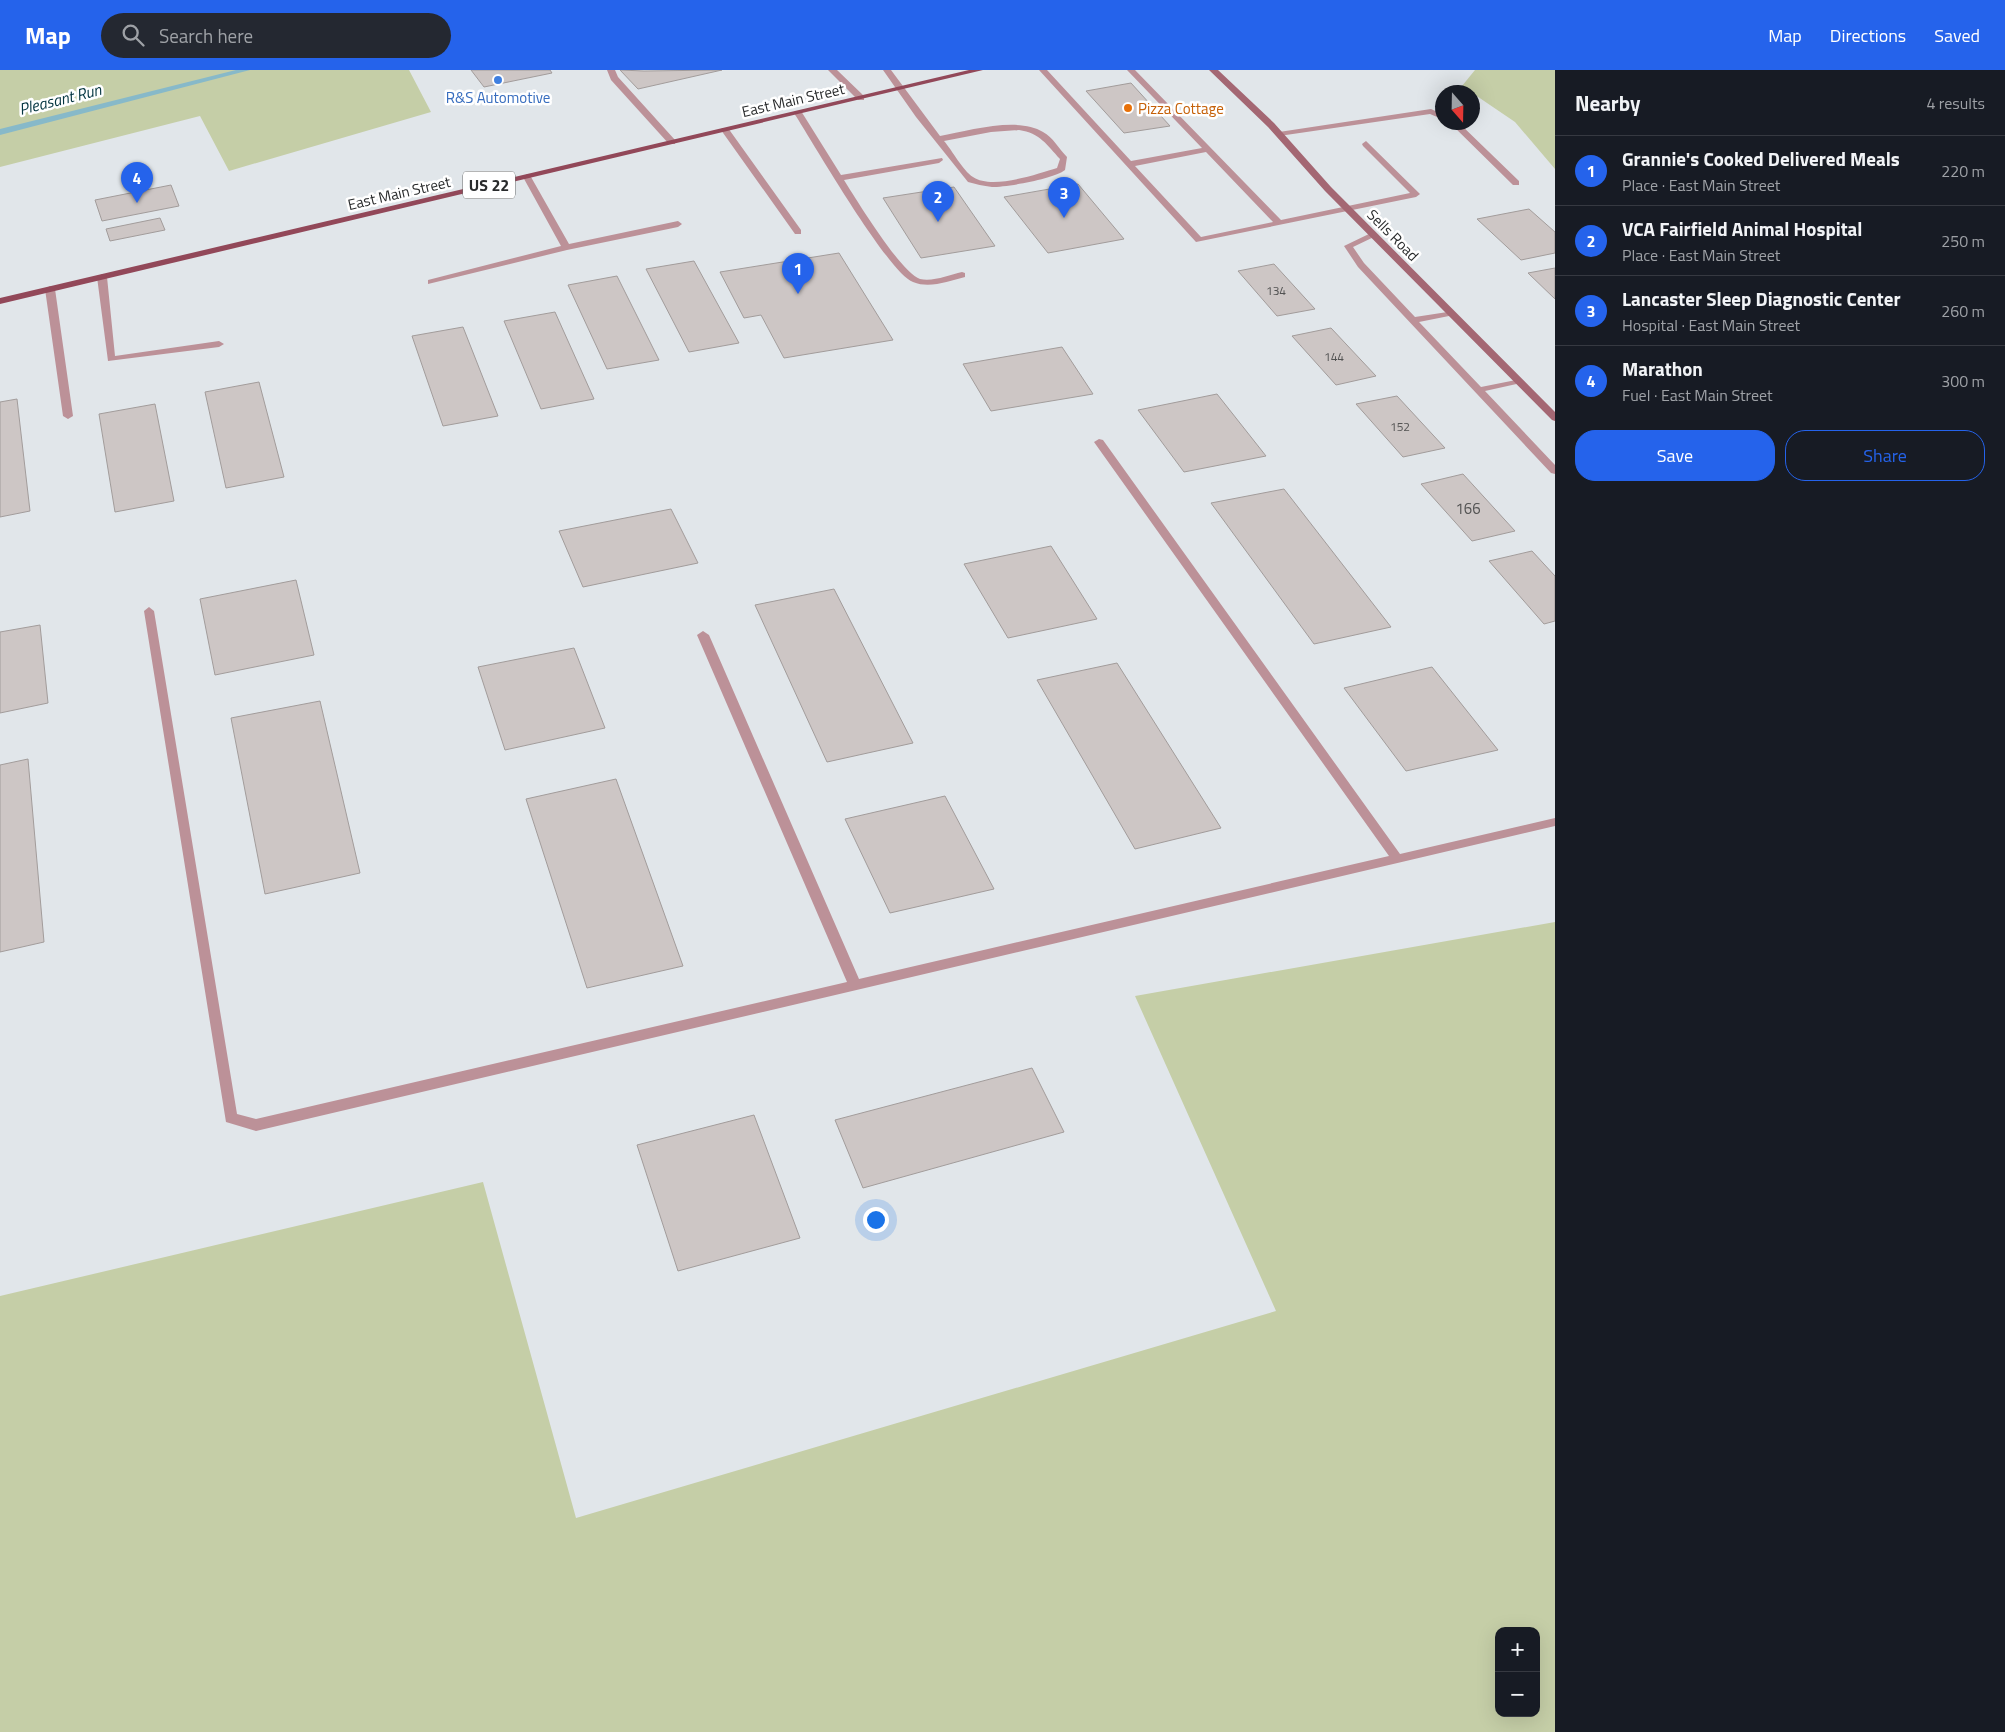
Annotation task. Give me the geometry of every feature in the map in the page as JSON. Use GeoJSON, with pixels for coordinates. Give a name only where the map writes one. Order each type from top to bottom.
{"type":"FeatureCollection","features":[{"type":"Feature","properties":{"kind":"main road","name":"East Main Street"},"geometry":{"type":"LineString","coordinates":[[0,301],[979,70]]}},
{"type":"Feature","properties":{"kind":"street","name":"Sells Road"},"geometry":{"type":"LineString","coordinates":[[1213,70],[1279,134],[1374,235],[1555,418]]}},
{"type":"Feature","properties":{"kind":"lane"},"geometry":{"type":"LineString","coordinates":[[611,70],[614,78],[672,142]]}},
{"type":"Feature","properties":{"kind":"lane"},"geometry":{"type":"LineString","coordinates":[[832,70],[861,98]]}},
{"type":"Feature","properties":{"kind":"lane"},"geometry":{"type":"LineString","coordinates":[[887,70],[899,89],[938,139],[970,179],[992,184],[1026,180],[1062,170],[1064,159],[1040,133],[1026,128],[938,139]]}},
{"type":"Feature","properties":{"kind":"lane"},"geometry":{"type":"LineString","coordinates":[[1043,70],[1199,240],[1416,194],[1366,144]]}},
{"type":"Feature","properties":{"kind":"lane"},"geometry":{"type":"LineString","coordinates":[[1132,70],[1280,223]]}},
{"type":"Feature","properties":{"kind":"lane"},"geometry":{"type":"LineString","coordinates":[[1279,134],[1431,112],[1435,114]]}},
{"type":"Feature","properties":{"kind":"lane"},"geometry":{"type":"LineString","coordinates":[[798,113],[864,218],[902,269],[914,280],[928,283],[962,275]]}},
{"type":"Feature","properties":{"kind":"lane"},"geometry":{"type":"LineString","coordinates":[[725,130],[798,232]]}},
{"type":"Feature","properties":{"kind":"lane"},"geometry":{"type":"LineString","coordinates":[[1461,130],[1516,184]]}},
{"type":"Feature","properties":{"kind":"lane"},"geometry":{"type":"LineString","coordinates":[[1130,164],[1208,149]]}},
{"type":"Feature","properties":{"kind":"lane"},"geometry":{"type":"LineString","coordinates":[[840,178],[939,160]]}},
{"type":"Feature","properties":{"kind":"lane"},"geometry":{"type":"LineString","coordinates":[[527,177],[566,247]]}},
{"type":"Feature","properties":{"kind":"lane"},"geometry":{"type":"LineString","coordinates":[[431,282],[566,247],[678,224]]}},
{"type":"Feature","properties":{"kind":"lane"},"geometry":{"type":"LineString","coordinates":[[1374,235],[1348,246],[1361,265],[1553,467]]}},
{"type":"Feature","properties":{"kind":"lane"},"geometry":{"type":"LineString","coordinates":[[102,277],[111,360],[219,344]]}},
{"type":"Feature","properties":{"kind":"lane"},"geometry":{"type":"LineString","coordinates":[[50,289],[68,416]]}},
{"type":"Feature","properties":{"kind":"lane"},"geometry":{"type":"LineString","coordinates":[[1413,320],[1451,313]]}},
{"type":"Feature","properties":{"kind":"lane"},"geometry":{"type":"LineString","coordinates":[[1479,390],[1518,381]]}},
{"type":"Feature","properties":{"kind":"lane"},"geometry":{"type":"LineString","coordinates":[[1099,442],[1397,859]]}},
{"type":"Feature","properties":{"kind":"lane"},"geometry":{"type":"LineString","coordinates":[[149,611],[232,1118],[256,1125],[1555,822]]}},
{"type":"Feature","properties":{"kind":"lane"},"geometry":{"type":"LineString","coordinates":[[703,635],[856,985]]}},
{"type":"Feature","properties":{"kind":"green space"},"geometry":{"type":"Polygon","coordinates":[[[0,70],[409,70],[431,112],[229,171],[200,116],[0,167],[0,70]]]}},
{"type":"Feature","properties":{"kind":"green space"},"geometry":{"type":"Polygon","coordinates":[[[1475,70],[1555,70],[1555,169],[1515,122],[1480,98],[1480,85],[1463,85],[1475,70]]]}},
{"type":"Feature","properties":{"kind":"green space"},"geometry":{"type":"Polygon","coordinates":[[[1555,922],[1555,1732],[0,1732],[0,1296],[483,1182],[576,1518],[1276,1311],[1135,996],[1555,922]]]}},
{"type":"Feature","properties":{"kind":"building","name":"R&S Automotive"},"geometry":{"type":"Polygon","coordinates":[[[471,70],[550,70],[552,73],[484,87],[471,70]]]}},
{"type":"Feature","properties":{"kind":"building"},"geometry":{"type":"Polygon","coordinates":[[[620,70],[644,71],[722,70],[638,89],[620,70]]]}},
{"type":"Feature","properties":{"kind":"building","name":"Pizza Cottage"},"geometry":{"type":"Polygon","coordinates":[[[1131,83],[1170,126],[1124,133],[1086,91],[1131,83]]]}},
{"type":"Feature","properties":{"kind":"building"},"geometry":{"type":"Polygon","coordinates":[[[1078,184],[1124,239],[1048,253],[1004,197],[1078,184]]]}},
{"type":"Feature","properties":{"kind":"building"},"geometry":{"type":"Polygon","coordinates":[[[171,185],[179,206],[102,221],[95,200],[171,185]]]}},
{"type":"Feature","properties":{"kind":"building"},"geometry":{"type":"Polygon","coordinates":[[[954,187],[995,246],[921,258],[883,198],[954,187]]]}},
{"type":"Feature","properties":{"kind":"building"},"geometry":{"type":"Polygon","coordinates":[[[1529,209],[1555,232],[1555,253],[1521,260],[1477,219],[1529,209]]]}},
{"type":"Feature","properties":{"kind":"building"},"geometry":{"type":"Polygon","coordinates":[[[160,218],[165,230],[110,241],[106,229],[160,218]]]}},
{"type":"Feature","properties":{"kind":"building"},"geometry":{"type":"Polygon","coordinates":[[[839,253],[893,340],[784,358],[761,315],[744,318],[720,272],[839,253]]]}},
{"type":"Feature","properties":{"kind":"building"},"geometry":{"type":"Polygon","coordinates":[[[694,261],[739,343],[689,352],[646,269],[694,261]]]}},
{"type":"Feature","properties":{"kind":"building"},"geometry":{"type":"Polygon","coordinates":[[[1274,264],[1315,309],[1277,316],[1238,271],[1274,264]]]}},
{"type":"Feature","properties":{"kind":"building"},"geometry":{"type":"Polygon","coordinates":[[[1555,268],[1555,299],[1528,273],[1555,268]]]}},
{"type":"Feature","properties":{"kind":"building"},"geometry":{"type":"Polygon","coordinates":[[[617,276],[659,360],[607,369],[568,285],[617,276]]]}},
{"type":"Feature","properties":{"kind":"building"},"geometry":{"type":"Polygon","coordinates":[[[555,312],[594,399],[541,409],[504,321],[555,312]]]}},
{"type":"Feature","properties":{"kind":"building"},"geometry":{"type":"Polygon","coordinates":[[[463,327],[498,416],[443,426],[412,336],[463,327]]]}},
{"type":"Feature","properties":{"kind":"building"},"geometry":{"type":"Polygon","coordinates":[[[1331,328],[1376,376],[1336,385],[1292,336],[1331,328]]]}},
{"type":"Feature","properties":{"kind":"building"},"geometry":{"type":"Polygon","coordinates":[[[1062,347],[1093,394],[991,411],[963,364],[1062,347]]]}},
{"type":"Feature","properties":{"kind":"building"},"geometry":{"type":"Polygon","coordinates":[[[259,382],[284,477],[226,488],[205,392],[259,382]]]}},
{"type":"Feature","properties":{"kind":"building"},"geometry":{"type":"Polygon","coordinates":[[[1217,394],[1266,456],[1184,472],[1138,410],[1217,394]]]}},
{"type":"Feature","properties":{"kind":"building"},"geometry":{"type":"Polygon","coordinates":[[[1397,396],[1445,448],[1403,457],[1356,404],[1397,396]]]}},
{"type":"Feature","properties":{"kind":"building"},"geometry":{"type":"Polygon","coordinates":[[[17,399],[30,511],[0,517],[0,402],[17,399]]]}},
{"type":"Feature","properties":{"kind":"building"},"geometry":{"type":"Polygon","coordinates":[[[155,404],[174,501],[115,512],[99,414],[155,404]]]}},
{"type":"Feature","properties":{"kind":"building"},"geometry":{"type":"Polygon","coordinates":[[[1463,474],[1515,531],[1472,541],[1421,484],[1463,474]]]}},
{"type":"Feature","properties":{"kind":"building"},"geometry":{"type":"Polygon","coordinates":[[[1284,489],[1391,627],[1314,644],[1211,503],[1284,489]]]}},
{"type":"Feature","properties":{"kind":"building"},"geometry":{"type":"Polygon","coordinates":[[[671,509],[698,563],[583,587],[559,531],[671,509]]]}},
{"type":"Feature","properties":{"kind":"building"},"geometry":{"type":"Polygon","coordinates":[[[1051,546],[1097,619],[1008,638],[964,564],[1051,546]]]}},
{"type":"Feature","properties":{"kind":"building"},"geometry":{"type":"Polygon","coordinates":[[[1532,551],[1555,576],[1555,621],[1544,624],[1489,561],[1532,551]]]}},
{"type":"Feature","properties":{"kind":"building"},"geometry":{"type":"Polygon","coordinates":[[[296,580],[314,655],[215,675],[200,599],[296,580]]]}},
{"type":"Feature","properties":{"kind":"building"},"geometry":{"type":"Polygon","coordinates":[[[834,589],[913,743],[827,762],[755,605],[834,589]]]}},
{"type":"Feature","properties":{"kind":"building"},"geometry":{"type":"Polygon","coordinates":[[[40,625],[48,703],[0,713],[0,632],[40,625]]]}},
{"type":"Feature","properties":{"kind":"building"},"geometry":{"type":"Polygon","coordinates":[[[574,648],[605,728],[505,750],[478,667],[574,648]]]}},
{"type":"Feature","properties":{"kind":"building"},"geometry":{"type":"Polygon","coordinates":[[[1117,663],[1221,828],[1135,849],[1037,680],[1117,663]]]}},
{"type":"Feature","properties":{"kind":"building"},"geometry":{"type":"Polygon","coordinates":[[[1432,667],[1498,750],[1406,771],[1344,688],[1432,667]]]}},
{"type":"Feature","properties":{"kind":"building"},"geometry":{"type":"Polygon","coordinates":[[[320,701],[360,873],[265,894],[231,718],[320,701]]]}},
{"type":"Feature","properties":{"kind":"building"},"geometry":{"type":"Polygon","coordinates":[[[28,759],[44,942],[0,952],[0,765],[28,759]]]}},
{"type":"Feature","properties":{"kind":"building"},"geometry":{"type":"Polygon","coordinates":[[[616,779],[683,966],[587,988],[526,799],[616,779]]]}},
{"type":"Feature","properties":{"kind":"building"},"geometry":{"type":"Polygon","coordinates":[[[945,796],[994,889],[890,913],[845,819],[945,796]]]}},
{"type":"Feature","properties":{"kind":"building"},"geometry":{"type":"Polygon","coordinates":[[[1032,1068],[1064,1132],[863,1188],[835,1120],[1032,1068]]]}},
{"type":"Feature","properties":{"kind":"building"},"geometry":{"type":"Polygon","coordinates":[[[754,1115],[800,1238],[678,1271],[637,1145],[754,1115]]]}},
{"type":"Feature","properties":{"kind":"waterway","name":"Pleasant Run"},"geometry":{"type":"LineString","coordinates":[[0,132],[246,70]]}},
{"type":"Feature","properties":{"kind":"place","name":"R&S Automotive"},"geometry":{"type":"Point","coordinates":[498,80]}},
{"type":"Feature","properties":{"kind":"place","name":"Pizza Cottage"},"geometry":{"type":"Point","coordinates":[1128,108]}},
{"type":"Feature","properties":{"kind":"place","name":"Marathon"},"geometry":{"type":"Point","coordinates":[137,203]}},
{"type":"Feature","properties":{"kind":"place","name":"Lancaster Sleep Diagnostic Center"},"geometry":{"type":"Point","coordinates":[1064,218]}},
{"type":"Feature","properties":{"kind":"place","name":"VCA Fairfield Animal Hospital"},"geometry":{"type":"Point","coordinates":[938,222]}},
{"type":"Feature","properties":{"kind":"place","name":"Grannie's Cooked Delivered Meals"},"geometry":{"type":"Point","coordinates":[798,294]}}]}
